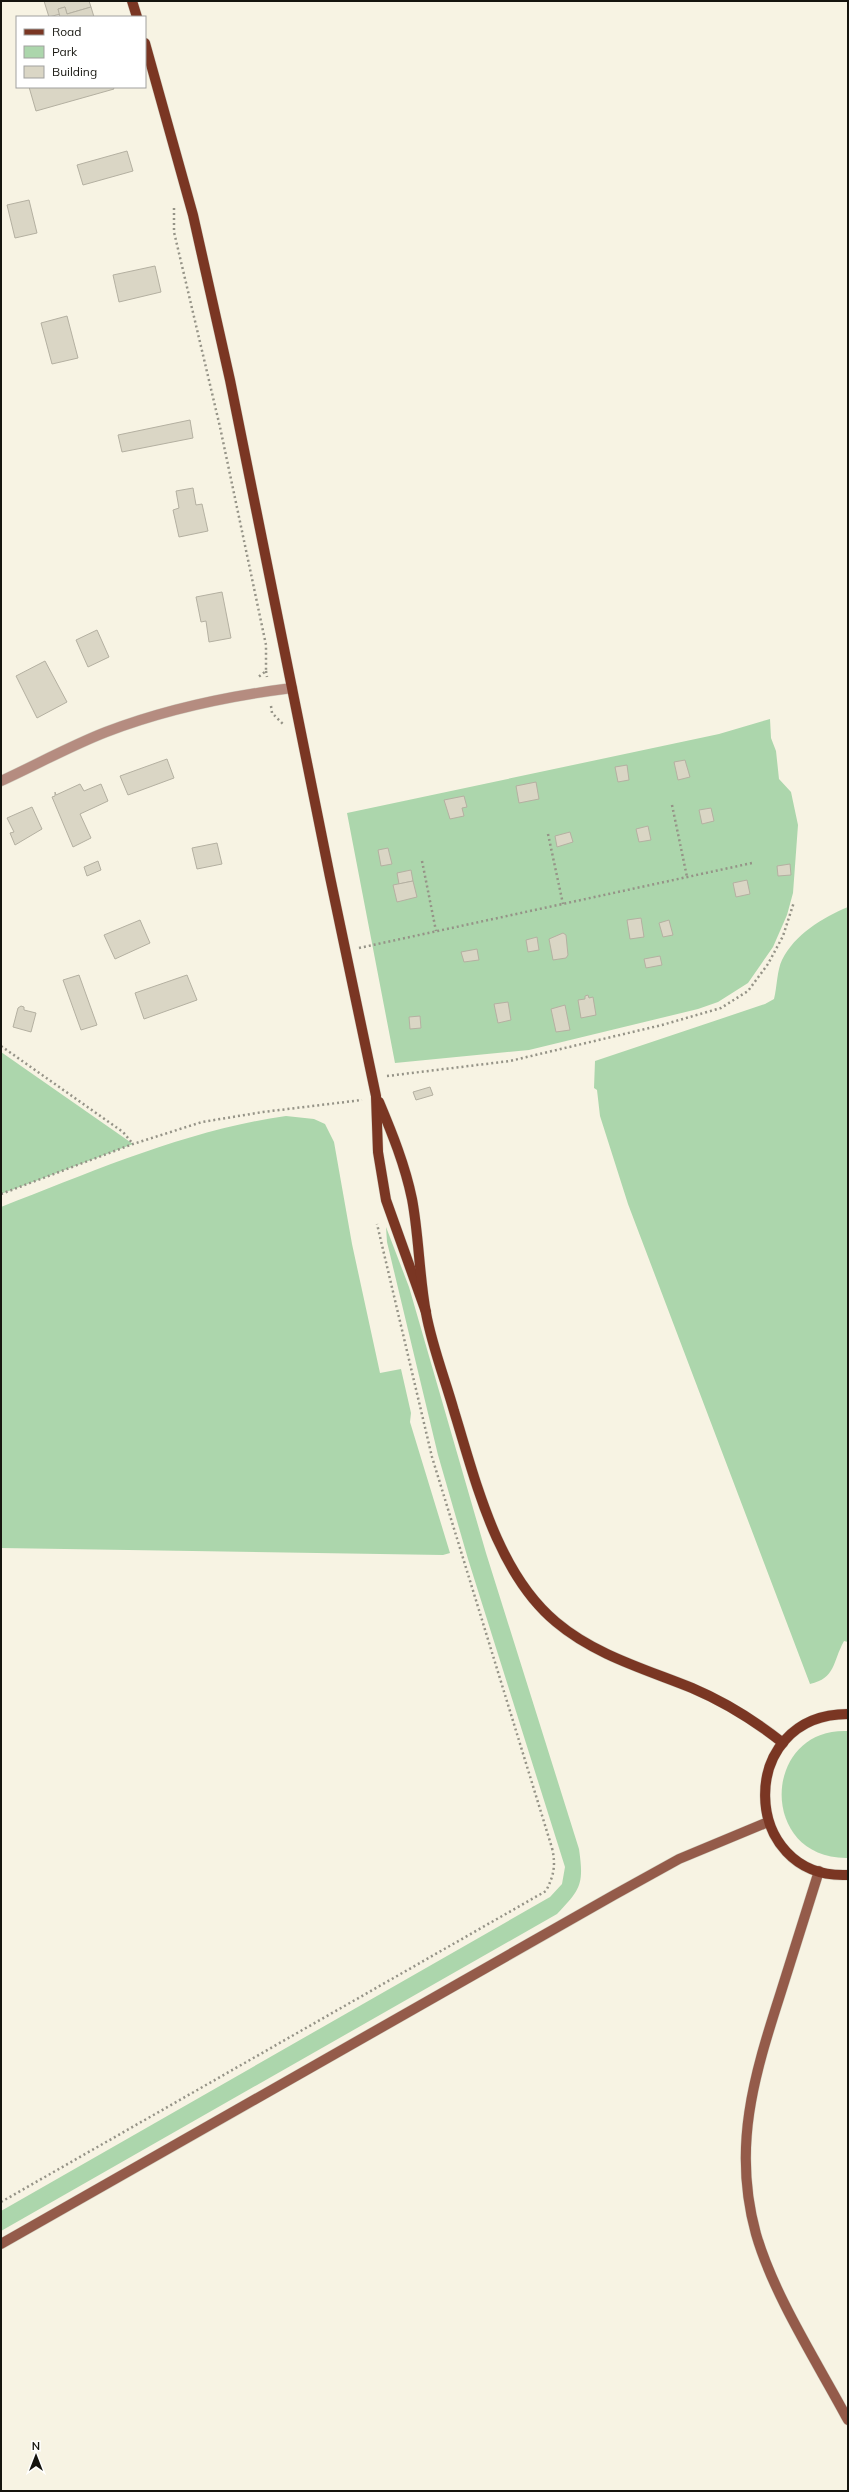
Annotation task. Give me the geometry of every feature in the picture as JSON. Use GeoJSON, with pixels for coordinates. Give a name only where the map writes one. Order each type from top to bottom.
{"type":"FeatureCollection","features":[{"type":"Feature","properties":{"kind":"main road"},"geometry":{"type":"LineString","coordinates":[[132,1],[137,16]]}},
{"type":"Feature","properties":{"kind":"main road"},"geometry":{"type":"LineString","coordinates":[[146,47],[186,186],[212,296],[345,951],[376,1096],[378,1152],[386,1200],[426,1312],[482,1498],[509,1561],[529,1595],[556,1622],[588,1644],[717,1700],[740,1712],[783,1743]]}},
{"type":"Feature","properties":{"kind":"main road"},"geometry":{"type":"LineString","coordinates":[[376,1096],[392,1133],[409,1184],[426,1312]]}},
{"type":"Feature","properties":{"kind":"main road"},"geometry":{"type":"LineString","coordinates":[[848,1714],[825,1716],[809,1722],[783,1743],[770,1764],[765,1780],[764,1797],[768,1822],[775,1835],[788,1852],[800,1862],[820,1871],[848,1875]]}},
{"type":"Feature","properties":{"kind":"main road"},"geometry":{"type":"LineString","coordinates":[[1,2244],[679,1859],[768,1822]]}},
{"type":"Feature","properties":{"kind":"main road"},"geometry":{"type":"LineString","coordinates":[[820,1871],[764,2043],[752,2090],[746,2134],[746,2169],[751,2210],[766,2261],[780,2293],[848,2420]]}},
{"type":"Feature","properties":{"kind":"street"},"geometry":{"type":"LineString","coordinates":[[1,781],[73,746],[139,720],[220,699],[292,688]]}},
{"type":"Feature","properties":{"kind":"path"},"geometry":{"type":"LineString","coordinates":[[172,201],[174,232],[220,428],[266,646],[266,671],[252,681]]}},
{"type":"Feature","properties":{"kind":"path"},"geometry":{"type":"LineString","coordinates":[[672,805],[687,877]]}},
{"type":"Feature","properties":{"kind":"path"},"geometry":{"type":"LineString","coordinates":[[548,834],[563,904]]}},
{"type":"Feature","properties":{"kind":"path"},"geometry":{"type":"LineString","coordinates":[[422,861],[436,931]]}},
{"type":"Feature","properties":{"kind":"path"},"geometry":{"type":"LineString","coordinates":[[345,951],[752,863]]}},
{"type":"Feature","properties":{"kind":"path"},"geometry":{"type":"LineString","coordinates":[[372,1078],[510,1061],[662,1025],[721,1008],[748,991],[768,964],[783,936],[794,902]]}},
{"type":"Feature","properties":{"kind":"path"},"geometry":{"type":"LineString","coordinates":[[1,1046],[123,1132],[132,1144]]}},
{"type":"Feature","properties":{"kind":"path"},"geometry":{"type":"LineString","coordinates":[[1,1194],[132,1144],[202,1122],[263,1112],[362,1100],[376,1096]]}},
{"type":"Feature","properties":{"kind":"path"},"geometry":{"type":"LineString","coordinates":[[362,1100],[362,1107]]}},
{"type":"Feature","properties":{"kind":"path"},"geometry":{"type":"LineString","coordinates":[[1,2202],[546,1891],[553,1878],[555,1863],[552,1848],[432,1457],[382,1252],[377,1222]]}},
{"type":"Feature","properties":{"kind":"green space"},"geometry":{"type":"Polygon","coordinates":[[[770,719],[771,738],[776,751],[779,779],[791,792],[798,825],[793,893],[787,915],[773,947],[748,983],[718,1002],[698,1009],[529,1050],[395,1063],[347,813],[719,734],[770,719]]]}},
{"type":"Feature","properties":{"kind":"green space"},"geometry":{"type":"Polygon","coordinates":[[[848,907],[848,1642],[844,1641],[829,1674],[825,1678],[810,1684],[628,1204],[600,1116],[597,1090],[594,1088],[595,1061],[765,1004],[774,999],[780,964],[794,942],[819,922],[848,907]]]}},
{"type":"Feature","properties":{"kind":"green space"},"geometry":{"type":"Polygon","coordinates":[[[1,1052],[133,1144],[1,1194],[1,1052]]]}},
{"type":"Feature","properties":{"kind":"green space"},"geometry":{"type":"Polygon","coordinates":[[[286,1116],[314,1119],[325,1124],[334,1142],[352,1244],[380,1373],[401,1369],[411,1413],[410,1422],[450,1553],[443,1555],[1,1548],[1,1207],[106,1166],[177,1141],[249,1122],[286,1116]]]}},
{"type":"Feature","properties":{"kind":"green space"},"geometry":{"type":"Polygon","coordinates":[[[386,1227],[409,1287],[486,1553],[579,1849],[581,1878],[579,1885],[576,1892],[557,1914],[1,2231],[1,2211],[550,1897],[562,1884],[565,1867],[468,1559],[438,1455],[387,1242],[386,1227]]]}},
{"type":"Feature","properties":{"kind":"green space"},"geometry":{"type":"Polygon","coordinates":[[[848,1731],[848,1858],[819,1853],[798,1838],[786,1818],[782,1794],[786,1770],[799,1749],[819,1735],[848,1731]]]}},
{"type":"Feature","properties":{"kind":"building"},"geometry":{"type":"Polygon","coordinates":[[[44,1],[89,1],[91,7],[67,14],[65,7],[58,9],[60,14],[49,16],[44,1]]]}},
{"type":"Feature","properties":{"kind":"building"},"geometry":{"type":"Polygon","coordinates":[[[65,7],[67,14],[91,7],[94,16],[60,16],[58,9],[65,7]]]}},
{"type":"Feature","properties":{"kind":"building"},"geometry":{"type":"Polygon","coordinates":[[[29,88],[114,89],[36,111],[29,88]]]}},
{"type":"Feature","properties":{"kind":"building"},"geometry":{"type":"Polygon","coordinates":[[[127,151],[133,171],[83,185],[77,165],[127,151]]]}},
{"type":"Feature","properties":{"kind":"building"},"geometry":{"type":"Polygon","coordinates":[[[29,200],[37,233],[15,238],[7,205],[29,200]]]}},
{"type":"Feature","properties":{"kind":"building"},"geometry":{"type":"Polygon","coordinates":[[[155,266],[161,292],[119,302],[113,275],[155,266]]]}},
{"type":"Feature","properties":{"kind":"building"},"geometry":{"type":"Polygon","coordinates":[[[67,316],[78,358],[52,364],[41,323],[67,316]]]}},
{"type":"Feature","properties":{"kind":"building"},"geometry":{"type":"Polygon","coordinates":[[[190,420],[193,438],[122,452],[118,435],[190,420]]]}},
{"type":"Feature","properties":{"kind":"building"},"geometry":{"type":"Polygon","coordinates":[[[193,488],[196,505],[202,504],[208,531],[179,537],[173,510],[179,508],[176,491],[193,488]]]}},
{"type":"Feature","properties":{"kind":"building"},"geometry":{"type":"Polygon","coordinates":[[[222,592],[231,638],[209,642],[206,621],[201,622],[196,597],[222,592]]]}},
{"type":"Feature","properties":{"kind":"building"},"geometry":{"type":"Polygon","coordinates":[[[97,630],[109,657],[88,667],[76,640],[97,630]]]}},
{"type":"Feature","properties":{"kind":"building"},"geometry":{"type":"Polygon","coordinates":[[[45,661],[67,702],[37,718],[16,676],[45,661]]]}},
{"type":"Feature","properties":{"kind":"building"},"geometry":{"type":"Polygon","coordinates":[[[167,759],[174,778],[128,795],[120,776],[167,759]]]}},
{"type":"Feature","properties":{"kind":"building"},"geometry":{"type":"Polygon","coordinates":[[[685,760],[690,777],[678,780],[674,762],[685,760]]]}},
{"type":"Feature","properties":{"kind":"building"},"geometry":{"type":"Polygon","coordinates":[[[627,765],[629,780],[618,782],[615,767],[627,765]]]}},
{"type":"Feature","properties":{"kind":"building"},"geometry":{"type":"Polygon","coordinates":[[[536,782],[539,799],[519,803],[516,786],[536,782]]]}},
{"type":"Feature","properties":{"kind":"building"},"geometry":{"type":"Polygon","coordinates":[[[80,784],[84,791],[101,784],[108,801],[80,814],[91,838],[73,847],[52,797],[55,796],[55,792],[56,795],[80,784]]]}},
{"type":"Feature","properties":{"kind":"building"},"geometry":{"type":"Polygon","coordinates":[[[464,796],[467,807],[462,808],[464,816],[450,819],[444,800],[464,796]]]}},
{"type":"Feature","properties":{"kind":"building"},"geometry":{"type":"Polygon","coordinates":[[[32,807],[42,829],[15,845],[10,833],[14,832],[7,818],[32,807]]]}},
{"type":"Feature","properties":{"kind":"building"},"geometry":{"type":"Polygon","coordinates":[[[711,808],[714,821],[702,824],[699,810],[711,808]]]}},
{"type":"Feature","properties":{"kind":"building"},"geometry":{"type":"Polygon","coordinates":[[[648,826],[651,840],[639,842],[636,829],[648,826]]]}},
{"type":"Feature","properties":{"kind":"building"},"geometry":{"type":"Polygon","coordinates":[[[570,832],[573,842],[557,847],[555,836],[570,832]]]}},
{"type":"Feature","properties":{"kind":"building"},"geometry":{"type":"Polygon","coordinates":[[[217,843],[222,864],[197,869],[192,848],[217,843]]]}},
{"type":"Feature","properties":{"kind":"building"},"geometry":{"type":"Polygon","coordinates":[[[388,848],[392,864],[381,866],[378,850],[388,848]]]}},
{"type":"Feature","properties":{"kind":"building"},"geometry":{"type":"Polygon","coordinates":[[[98,861],[101,870],[87,876],[84,867],[98,861]]]}},
{"type":"Feature","properties":{"kind":"building"},"geometry":{"type":"Polygon","coordinates":[[[790,864],[791,875],[778,876],[777,866],[790,864]]]}},
{"type":"Feature","properties":{"kind":"building"},"geometry":{"type":"Polygon","coordinates":[[[411,870],[413,881],[399,884],[397,873],[411,870]]]}},
{"type":"Feature","properties":{"kind":"building"},"geometry":{"type":"Polygon","coordinates":[[[747,880],[750,894],[736,897],[733,883],[747,880]]]}},
{"type":"Feature","properties":{"kind":"building"},"geometry":{"type":"Polygon","coordinates":[[[413,881],[417,897],[397,902],[393,885],[413,881]]]}},
{"type":"Feature","properties":{"kind":"building"},"geometry":{"type":"Polygon","coordinates":[[[641,918],[644,937],[630,939],[627,920],[641,918]]]}},
{"type":"Feature","properties":{"kind":"building"},"geometry":{"type":"Polygon","coordinates":[[[140,920],[150,943],[115,959],[104,935],[140,920]]]}},
{"type":"Feature","properties":{"kind":"building"},"geometry":{"type":"Polygon","coordinates":[[[669,920],[673,935],[663,937],[659,923],[669,920]]]}},
{"type":"Feature","properties":{"kind":"building"},"geometry":{"type":"Polygon","coordinates":[[[563,933],[566,935],[568,955],[566,958],[553,960],[549,939],[563,933]]]}},
{"type":"Feature","properties":{"kind":"building"},"geometry":{"type":"Polygon","coordinates":[[[537,937],[539,950],[528,952],[526,940],[537,937]]]}},
{"type":"Feature","properties":{"kind":"building"},"geometry":{"type":"Polygon","coordinates":[[[477,949],[479,960],[464,962],[461,952],[477,949]]]}},
{"type":"Feature","properties":{"kind":"building"},"geometry":{"type":"Polygon","coordinates":[[[660,956],[662,965],[646,968],[644,959],[660,956]]]}},
{"type":"Feature","properties":{"kind":"building"},"geometry":{"type":"Polygon","coordinates":[[[79,975],[97,1025],[81,1030],[63,980],[79,975]]]}},
{"type":"Feature","properties":{"kind":"building"},"geometry":{"type":"Polygon","coordinates":[[[187,975],[197,1000],[144,1019],[135,993],[187,975]]]}},
{"type":"Feature","properties":{"kind":"building"},"geometry":{"type":"Polygon","coordinates":[[[588,995],[589,998],[593,997],[596,1015],[581,1018],[578,1000],[585,999],[585,996],[588,995]]]}},
{"type":"Feature","properties":{"kind":"building"},"geometry":{"type":"Polygon","coordinates":[[[508,1002],[511,1020],[498,1023],[494,1004],[508,1002]]]}},
{"type":"Feature","properties":{"kind":"building"},"geometry":{"type":"Polygon","coordinates":[[[565,1005],[570,1030],[556,1032],[551,1009],[565,1005]]]}},
{"type":"Feature","properties":{"kind":"building"},"geometry":{"type":"Polygon","coordinates":[[[21,1006],[24,1007],[24,1010],[36,1013],[31,1032],[13,1027],[18,1008],[21,1006]]]}},
{"type":"Feature","properties":{"kind":"building"},"geometry":{"type":"Polygon","coordinates":[[[420,1016],[421,1028],[410,1029],[409,1017],[420,1016]]]}},
{"type":"Feature","properties":{"kind":"building"},"geometry":{"type":"Polygon","coordinates":[[[430,1087],[433,1095],[416,1100],[413,1092],[430,1087]]]}}]}
